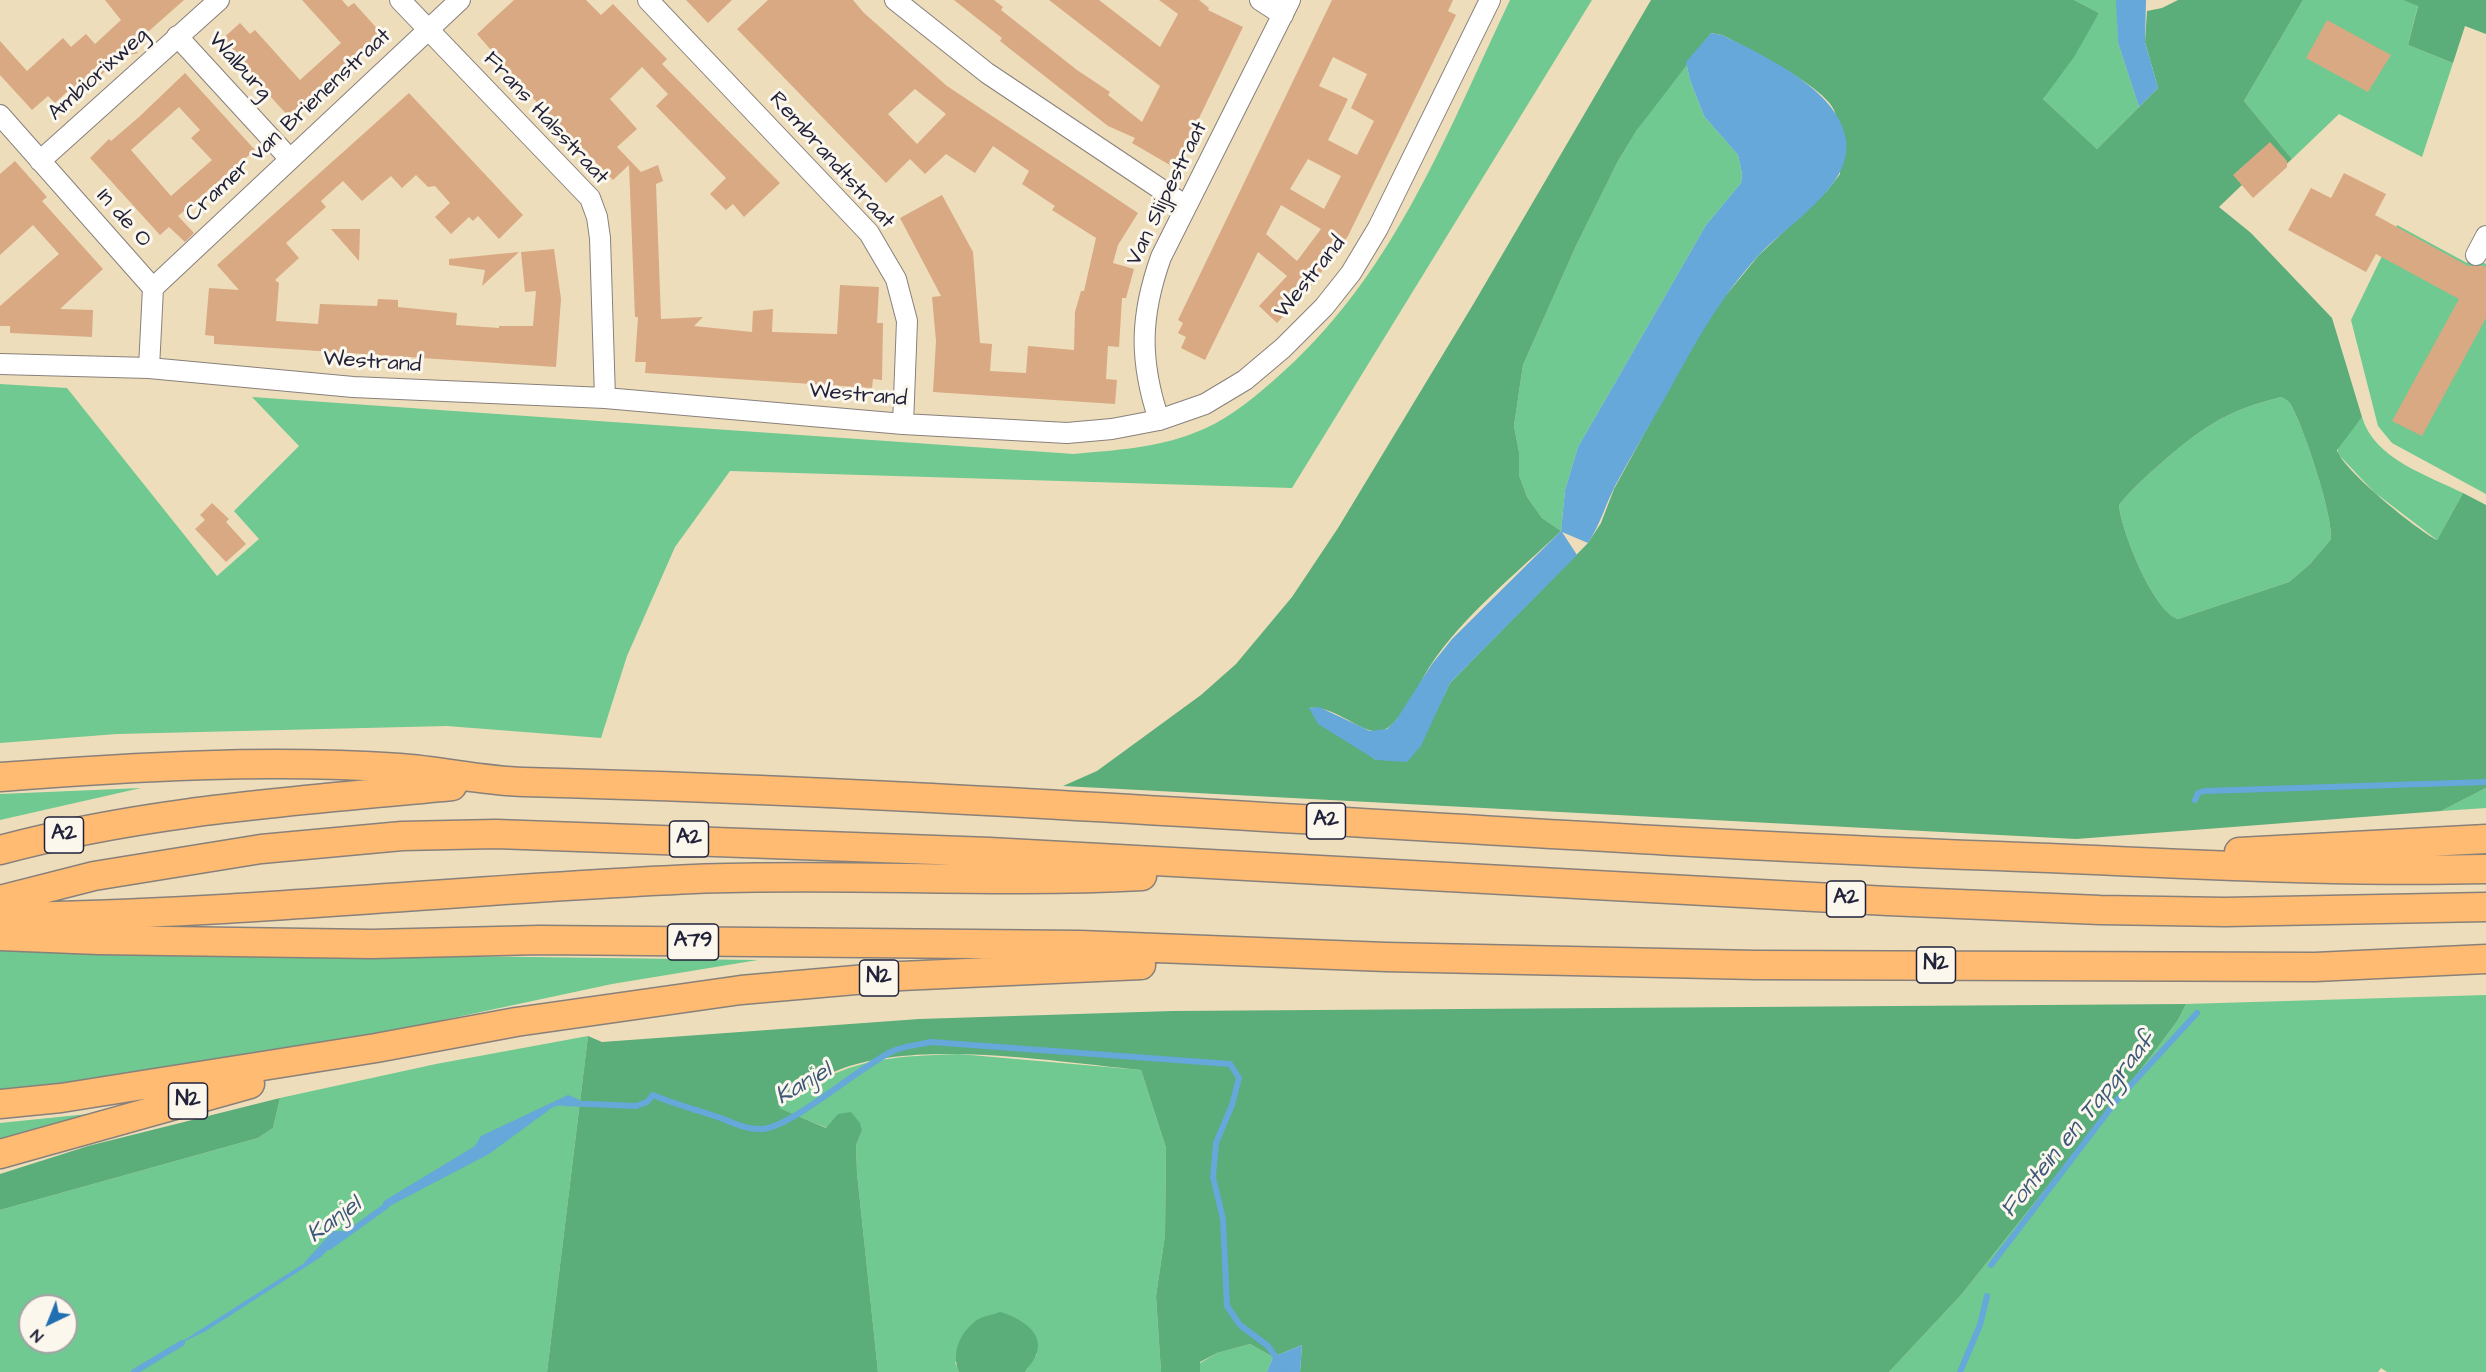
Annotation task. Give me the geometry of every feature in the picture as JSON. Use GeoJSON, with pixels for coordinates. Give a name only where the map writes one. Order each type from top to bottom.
{"type":"FeatureCollection","features":[{"type":"Feature","properties":{"kind":"highway"},"geometry":{"type":"LineString","coordinates":[[0,777],[109,769],[239,765],[403,768],[496,782]]}},
{"type":"Feature","properties":{"kind":"highway","name":"A2"},"geometry":{"type":"LineString","coordinates":[[0,850],[128,821],[253,804],[496,782],[712,787],[1836,850],[2298,869],[2486,869]]}},
{"type":"Feature","properties":{"kind":"highway","name":"A2"},"geometry":{"type":"LineString","coordinates":[[0,900],[94,876],[158,864],[317,843],[402,836],[496,834],[979,851],[1900,902],[2100,910],[2225,912],[2486,907]]}},
{"type":"Feature","properties":{"kind":"highway"},"geometry":{"type":"LineString","coordinates":[[2156,862],[2270,849],[2486,838]]}},
{"type":"Feature","properties":{"kind":"highway"},"geometry":{"type":"LineString","coordinates":[[0,917],[194,910],[695,879],[913,876],[1077,880],[1285,869]]}},
{"type":"Feature","properties":{"kind":"highway","name":"A79"},"geometry":{"type":"LineString","coordinates":[[0,936],[99,940],[372,944],[540,940],[1080,945],[1386,957]]}},
{"type":"Feature","properties":{"kind":"highway","name":"N2"},"geometry":{"type":"LineString","coordinates":[[0,1104],[61,1098],[376,1048],[516,1022],[753,989],[1034,968],[1386,957],[1756,965],[2303,967],[2486,959]]}},
{"type":"Feature","properties":{"kind":"highway","name":"N2"},"geometry":{"type":"LineString","coordinates":[[0,1154],[376,1048]]}},
{"type":"Feature","properties":{"kind":"street","name":"Ambiorixweg"},"geometry":{"type":"LineString","coordinates":[[40,161],[219,0]]}},
{"type":"Feature","properties":{"kind":"street"},"geometry":{"type":"LineString","coordinates":[[400,0],[427,29]]}},
{"type":"Feature","properties":{"kind":"street","name":"Cramer van Brienenstraat"},"geometry":{"type":"LineString","coordinates":[[153,288],[460,0]]}},
{"type":"Feature","properties":{"kind":"street","name":"Rembrandtstraat"},"geometry":{"type":"LineString","coordinates":[[648,0],[869,233],[896,279],[907,321],[903,424]]}},
{"type":"Feature","properties":{"kind":"street"},"geometry":{"type":"LineString","coordinates":[[896,0],[987,73],[1186,206]]}},
{"type":"Feature","properties":{"kind":"street"},"geometry":{"type":"LineString","coordinates":[[1260,0],[1287,8]]}},
{"type":"Feature","properties":{"kind":"street","name":"Westrand"},"geometry":{"type":"LineString","coordinates":[[0,364],[149,368],[353,387],[605,398],[903,424],[1067,433],[1112,429],[1159,420],[1205,404],[1245,380],[1292,340],[1324,307],[1351,273],[1378,228],[1490,0]]}},
{"type":"Feature","properties":{"kind":"street","name":"Van Slijpestraat"},"geometry":{"type":"LineString","coordinates":[[1159,420],[1148,388],[1143,350],[1145,318],[1151,286],[1161,257],[1287,8]]}},
{"type":"Feature","properties":{"kind":"street","name":"Frans Halsstraat"},"geometry":{"type":"LineString","coordinates":[[427,29],[590,198],[597,217],[600,238],[605,398]]}},
{"type":"Feature","properties":{"kind":"street","name":"Walburg"},"geometry":{"type":"LineString","coordinates":[[177,36],[289,158]]}},
{"type":"Feature","properties":{"kind":"street","name":"In de O"},"geometry":{"type":"LineString","coordinates":[[2,121],[153,288]]}},
{"type":"Feature","properties":{"kind":"street"},"geometry":{"type":"LineString","coordinates":[[2476,255],[2486,236]]}},
{"type":"Feature","properties":{"kind":"street"},"geometry":{"type":"LineString","coordinates":[[149,368],[153,288]]}},
{"type":"Feature","properties":{"kind":"green space"},"geometry":{"type":"Polygon","coordinates":[[[1510,0],[1592,0],[1292,488],[730,471],[675,547],[627,656],[601,738],[447,726],[117,734],[0,743],[0,384],[67,388],[217,576],[259,539],[234,511],[299,446],[252,397],[1074,454],[1135,448],[1165,442],[1205,428],[1245,404],[1315,341],[1351,298],[1383,252],[1411,204],[1462,104],[1510,0]]]}},
{"type":"Feature","properties":{"kind":"green space"},"geometry":{"type":"Polygon","coordinates":[[[1651,0],[2074,0],[2099,13],[2074,57],[2043,99],[2097,149],[2158,88],[2145,42],[2147,11],[2162,8],[2178,0],[2303,0],[2244,101],[2292,159],[2252,196],[2243,184],[2219,207],[2251,233],[2332,318],[2362,417],[2337,450],[2352,471],[2398,512],[2437,540],[2463,493],[2486,505],[2486,788],[2441,811],[2076,839],[1063,786],[1097,771],[1201,695],[1236,664],[1292,597],[1338,528],[1474,303],[1651,0]],[[1711,33],[1637,130],[1618,161],[1576,246],[1523,365],[1514,426],[1519,452],[1519,475],[1527,497],[1542,518],[1561,531],[1458,630],[1430,666],[1402,713],[1388,728],[1381,731],[1365,729],[1328,710],[1309,708],[1376,760],[1440,704],[1450,683],[1588,543],[1601,523],[1614,489],[1691,348],[1718,305],[1759,255],[1827,191],[1840,174],[1837,124],[1834,110],[1828,101],[1784,68],[1722,35],[1711,33]],[[2281,397],[2244,408],[2201,431],[2148,475],[2119,505],[2132,550],[2149,586],[2168,613],[2178,619],[2289,582],[2310,564],[2331,539],[2323,492],[2310,451],[2297,416],[2288,401],[2281,397]]]}},
{"type":"Feature","properties":{"kind":"green space"},"geometry":{"type":"Polygon","coordinates":[[[2074,0],[2117,0],[2118,43],[2139,107],[2097,149],[2043,99],[2099,13],[2074,0]]]}},
{"type":"Feature","properties":{"kind":"green space"},"geometry":{"type":"Polygon","coordinates":[[[2303,0],[2403,0],[2418,5],[2408,45],[2453,63],[2422,157],[2339,114],[2292,159],[2244,101],[2303,0]]]}},
{"type":"Feature","properties":{"kind":"green space"},"geometry":{"type":"Polygon","coordinates":[[[2403,0],[2486,0],[2486,34],[2465,26],[2453,63],[2408,45],[2418,6],[2403,0]]]}},
{"type":"Feature","properties":{"kind":"green space"},"geometry":{"type":"Polygon","coordinates":[[[1686,62],[1690,80],[1704,116],[1738,155],[1742,174],[1741,183],[1706,225],[1578,447],[1565,490],[1561,531],[1542,518],[1527,497],[1519,475],[1519,452],[1514,426],[1523,365],[1576,246],[1618,161],[1637,130],[1686,62]]]}},
{"type":"Feature","properties":{"kind":"green space"},"geometry":{"type":"Polygon","coordinates":[[[2397,225],[2467,263],[2471,256],[2486,264],[2486,494],[2392,443],[2378,426],[2351,320],[2397,225]]]}},
{"type":"Feature","properties":{"kind":"green space"},"geometry":{"type":"Polygon","coordinates":[[[2281,397],[2288,401],[2297,416],[2310,451],[2323,492],[2331,539],[2310,564],[2289,582],[2178,619],[2168,613],[2149,586],[2132,550],[2119,505],[2148,475],[2201,431],[2244,408],[2281,397]]]}},
{"type":"Feature","properties":{"kind":"green space"},"geometry":{"type":"Polygon","coordinates":[[[2362,417],[2368,432],[2390,455],[2418,472],[2463,493],[2437,540],[2374,492],[2338,454],[2338,446],[2362,417]]]}},
{"type":"Feature","properties":{"kind":"green space"},"geometry":{"type":"Polygon","coordinates":[[[141,788],[0,820],[0,794],[141,788]]]}},
{"type":"Feature","properties":{"kind":"green space"},"geometry":{"type":"Polygon","coordinates":[[[2486,788],[2486,808],[2441,811],[2486,788]]]}},
{"type":"Feature","properties":{"kind":"green space"},"geometry":{"type":"Polygon","coordinates":[[[0,950],[758,960],[612,984],[228,1066],[0,1094],[0,950]]]}},
{"type":"Feature","properties":{"kind":"green space"},"geometry":{"type":"Polygon","coordinates":[[[2486,995],[2486,1372],[2387,1372],[2381,1368],[2378,1372],[1889,1372],[1961,1295],[2149,1059],[2178,1020],[2186,1004],[2486,995]]]}},
{"type":"Feature","properties":{"kind":"green space"},"geometry":{"type":"Polygon","coordinates":[[[2186,1004],[2178,1020],[2149,1059],[1961,1295],[1889,1372],[1300,1372],[1302,1345],[1273,1357],[1250,1344],[1217,1353],[1200,1362],[1200,1372],[1161,1372],[1156,1296],[1165,1235],[1166,1148],[1141,1070],[1027,1058],[945,1054],[869,1061],[836,1071],[813,1083],[779,1108],[826,1128],[838,1114],[851,1112],[860,1123],[862,1131],[856,1145],[857,1173],[878,1372],[547,1372],[588,1036],[602,1042],[919,1019],[1172,1011],[2186,1004]]]}},
{"type":"Feature","properties":{"kind":"green space"},"geometry":{"type":"Polygon","coordinates":[[[588,1036],[547,1372],[0,1372],[0,1210],[258,1138],[273,1128],[280,1098],[436,1064],[588,1036]]]}},
{"type":"Feature","properties":{"kind":"green space"},"geometry":{"type":"Polygon","coordinates":[[[959,1054],[1141,1070],[1166,1148],[1165,1235],[1156,1296],[1161,1372],[1025,1372],[1037,1354],[955,1362],[959,1372],[878,1372],[857,1173],[856,1145],[862,1131],[827,1128],[778,1108],[823,1079],[863,1064],[884,1059],[959,1054]]]}},
{"type":"Feature","properties":{"kind":"green space"},"geometry":{"type":"Polygon","coordinates":[[[280,1098],[273,1128],[258,1138],[0,1210],[0,1174],[88,1146],[280,1098]]]}},
{"type":"Feature","properties":{"kind":"green space"},"geometry":{"type":"Polygon","coordinates":[[[88,1114],[0,1139],[0,1123],[88,1114]]]}},
{"type":"Feature","properties":{"kind":"green space"},"geometry":{"type":"Polygon","coordinates":[[[1000,1312],[1022,1322],[1034,1333],[1038,1347],[1032,1362],[1025,1372],[959,1372],[957,1350],[966,1331],[979,1319],[1000,1312]]]}},
{"type":"Feature","properties":{"kind":"green space"},"geometry":{"type":"Polygon","coordinates":[[[1250,1344],[1273,1357],[1267,1372],[1200,1372],[1200,1363],[1217,1353],[1250,1344]]]}},
{"type":"Feature","properties":{"kind":"water"},"geometry":{"type":"Polygon","coordinates":[[[2116,0],[2146,0],[2145,42],[2158,88],[2139,107],[2118,43],[2116,0]]]}},
{"type":"Feature","properties":{"kind":"water"},"geometry":{"type":"Polygon","coordinates":[[[1711,33],[1722,35],[1758,53],[1797,76],[1829,105],[1840,122],[1846,140],[1845,157],[1839,173],[1816,204],[1759,255],[1721,303],[1621,474],[1588,543],[1562,532],[1577,555],[1450,683],[1421,746],[1407,762],[1376,760],[1318,724],[1309,708],[1319,707],[1370,731],[1387,729],[1396,720],[1432,664],[1452,639],[1561,531],[1565,490],[1578,447],[1706,225],[1741,183],[1742,174],[1738,155],[1704,116],[1690,80],[1686,62],[1711,33]]]}},
{"type":"Feature","properties":{"kind":"water"},"geometry":{"type":"Polygon","coordinates":[[[568,1095],[580,1100],[553,1107],[489,1154],[380,1211],[384,1201],[475,1146],[481,1136],[568,1095]]]}},
{"type":"Feature","properties":{"kind":"water"},"geometry":{"type":"Polygon","coordinates":[[[333,1231],[346,1231],[321,1257],[206,1331],[175,1346],[303,1264],[333,1231]]]}},
{"type":"Feature","properties":{"kind":"water"},"geometry":{"type":"Polygon","coordinates":[[[1302,1345],[1300,1372],[1267,1372],[1273,1357],[1302,1345]]]}},
{"type":"Feature","properties":{"kind":"building"},"geometry":{"type":"Polygon","coordinates":[[[105,0],[184,0],[132,46],[138,53],[121,57],[77,97],[70,89],[55,103],[48,96],[32,110],[0,75],[0,41],[27,71],[63,38],[71,47],[86,34],[95,44],[121,20],[105,0]]]}},
{"type":"Feature","properties":{"kind":"building"},"geometry":{"type":"Polygon","coordinates":[[[302,0],[342,0],[348,7],[354,3],[383,35],[308,98],[310,101],[290,118],[220,41],[240,23],[250,34],[255,30],[300,80],[341,43],[302,0]]]}},
{"type":"Feature","properties":{"kind":"building"},"geometry":{"type":"Polygon","coordinates":[[[514,0],[586,0],[601,15],[613,4],[667,59],[662,64],[780,183],[744,217],[733,204],[726,210],[710,194],[726,178],[656,106],[668,94],[642,67],[610,99],[637,129],[617,147],[641,172],[658,165],[663,181],[656,184],[661,319],[703,317],[694,326],[752,332],[753,311],[773,309],[772,332],[837,334],[840,285],[879,287],[877,323],[883,323],[882,380],[873,379],[872,388],[645,373],[646,362],[635,362],[638,317],[635,317],[629,165],[613,180],[531,96],[477,34],[514,0]]]}},
{"type":"Feature","properties":{"kind":"building"},"geometry":{"type":"Polygon","coordinates":[[[686,0],[732,0],[708,23],[686,0]]]}},
{"type":"Feature","properties":{"kind":"building"},"geometry":{"type":"Polygon","coordinates":[[[768,0],[853,0],[864,13],[947,86],[1138,213],[1118,245],[1113,263],[1134,269],[1126,298],[1122,298],[1119,347],[1108,346],[1106,379],[1117,380],[1115,404],[933,392],[936,341],[932,297],[941,296],[900,218],[942,195],[973,252],[980,343],[992,344],[990,371],[1026,373],[1028,346],[1074,350],[1075,312],[1081,291],[1084,291],[1096,238],[1052,210],[1055,206],[1022,184],[1029,171],[993,146],[975,173],[946,154],[925,174],[910,159],[886,183],[737,29],[768,0]],[[915,89],[888,114],[917,144],[946,114],[915,89]]]}},
{"type":"Feature","properties":{"kind":"building"},"geometry":{"type":"Polygon","coordinates":[[[954,0],[994,0],[1003,7],[1001,10],[1077,70],[1110,92],[1108,95],[1142,122],[1160,86],[1049,0],[1099,0],[1160,47],[1178,14],[1159,0],[1199,0],[1209,8],[1208,10],[1243,27],[1175,168],[1132,143],[1135,138],[1108,126],[1000,41],[1002,38],[954,0]]]}},
{"type":"Feature","properties":{"kind":"building"},"geometry":{"type":"Polygon","coordinates":[[[1332,0],[1453,0],[1448,11],[1456,15],[1348,236],[1308,290],[1277,323],[1259,306],[1287,276],[1258,252],[1205,360],[1181,348],[1186,337],[1178,333],[1183,323],[1178,320],[1332,0]],[[1333,57],[1319,86],[1348,99],[1328,140],[1357,155],[1374,121],[1351,108],[1367,74],[1333,57]],[[1308,159],[1290,189],[1324,209],[1341,176],[1308,159]],[[1281,205],[1266,234],[1297,261],[1321,229],[1281,205]]]}},
{"type":"Feature","properties":{"kind":"building"},"geometry":{"type":"Polygon","coordinates":[[[2327,20],[2391,55],[2368,92],[2306,58],[2327,20]]]}},
{"type":"Feature","properties":{"kind":"building"},"geometry":{"type":"Polygon","coordinates":[[[185,73],[255,150],[178,216],[194,233],[185,242],[169,227],[160,235],[90,158],[109,139],[111,141],[185,73]],[[179,107],[131,150],[171,196],[212,160],[191,138],[200,130],[179,107]]]}},
{"type":"Feature","properties":{"kind":"building"},"geometry":{"type":"Polygon","coordinates":[[[409,93],[523,215],[499,239],[478,216],[473,221],[469,217],[451,234],[435,217],[450,203],[435,186],[428,187],[416,175],[402,188],[391,176],[362,201],[343,181],[321,201],[326,207],[286,243],[299,258],[275,280],[279,283],[276,321],[318,324],[320,304],[377,306],[378,299],[398,300],[398,307],[457,313],[456,325],[499,328],[499,326],[533,326],[536,291],[525,292],[521,252],[554,249],[561,299],[556,367],[214,344],[214,336],[205,335],[209,288],[239,290],[217,265],[409,93]]]}},
{"type":"Feature","properties":{"kind":"building"},"geometry":{"type":"Polygon","coordinates":[[[2270,142],[2287,161],[2287,167],[2253,198],[2233,175],[2270,142]]]}},
{"type":"Feature","properties":{"kind":"building"},"geometry":{"type":"Polygon","coordinates":[[[15,161],[47,197],[42,201],[103,269],[60,309],[93,310],[92,337],[10,333],[10,326],[0,326],[0,306],[59,254],[33,225],[0,255],[0,174],[15,161]]]}},
{"type":"Feature","properties":{"kind":"building"},"geometry":{"type":"Polygon","coordinates":[[[2344,173],[2386,194],[2375,215],[2468,266],[2486,266],[2486,318],[2422,436],[2392,421],[2459,299],[2376,254],[2366,272],[2288,230],[2311,188],[2331,198],[2344,173]]]}},
{"type":"Feature","properties":{"kind":"building"},"geometry":{"type":"Polygon","coordinates":[[[331,229],[360,229],[359,261],[331,229]]]}},
{"type":"Feature","properties":{"kind":"building"},"geometry":{"type":"Polygon","coordinates":[[[519,252],[482,286],[485,270],[449,265],[449,259],[519,252]]]}},
{"type":"Feature","properties":{"kind":"building"},"geometry":{"type":"Polygon","coordinates":[[[212,503],[229,519],[226,522],[246,544],[226,562],[195,529],[205,520],[200,515],[212,503]]]}},
{"type":"Feature","properties":{"kind":"waterway","name":"Fontein en Tapgraaf"},"geometry":{"type":"LineString","coordinates":[[2195,800],[2198,793],[2204,791],[2486,782]]}},
{"type":"Feature","properties":{"kind":"waterway","name":"Fontein en Tapgraaf"},"geometry":{"type":"LineString","coordinates":[[1991,1265],[2117,1100],[2197,1013]]}},
{"type":"Feature","properties":{"kind":"waterway","name":"Kanjel"},"geometry":{"type":"LineString","coordinates":[[563,1103],[636,1106],[647,1102],[653,1095],[739,1125],[762,1129],[775,1126],[807,1108],[891,1052],[931,1042],[1230,1064],[1239,1078],[1232,1105],[1216,1143],[1213,1177],[1223,1219],[1227,1306],[1240,1325],[1268,1346],[1286,1372]]}},
{"type":"Feature","properties":{"kind":"waterway","name":"Kanjel"},"geometry":{"type":"LineString","coordinates":[[329,1247],[386,1206]]}},
{"type":"Feature","properties":{"kind":"waterway","name":"Fontein en Tapgraaf"},"geometry":{"type":"LineString","coordinates":[[1960,1372],[1980,1325],[1987,1296]]}},
{"type":"Feature","properties":{"kind":"waterway","name":"Kanjel"},"geometry":{"type":"LineString","coordinates":[[134,1372],[182,1343]]}}]}
